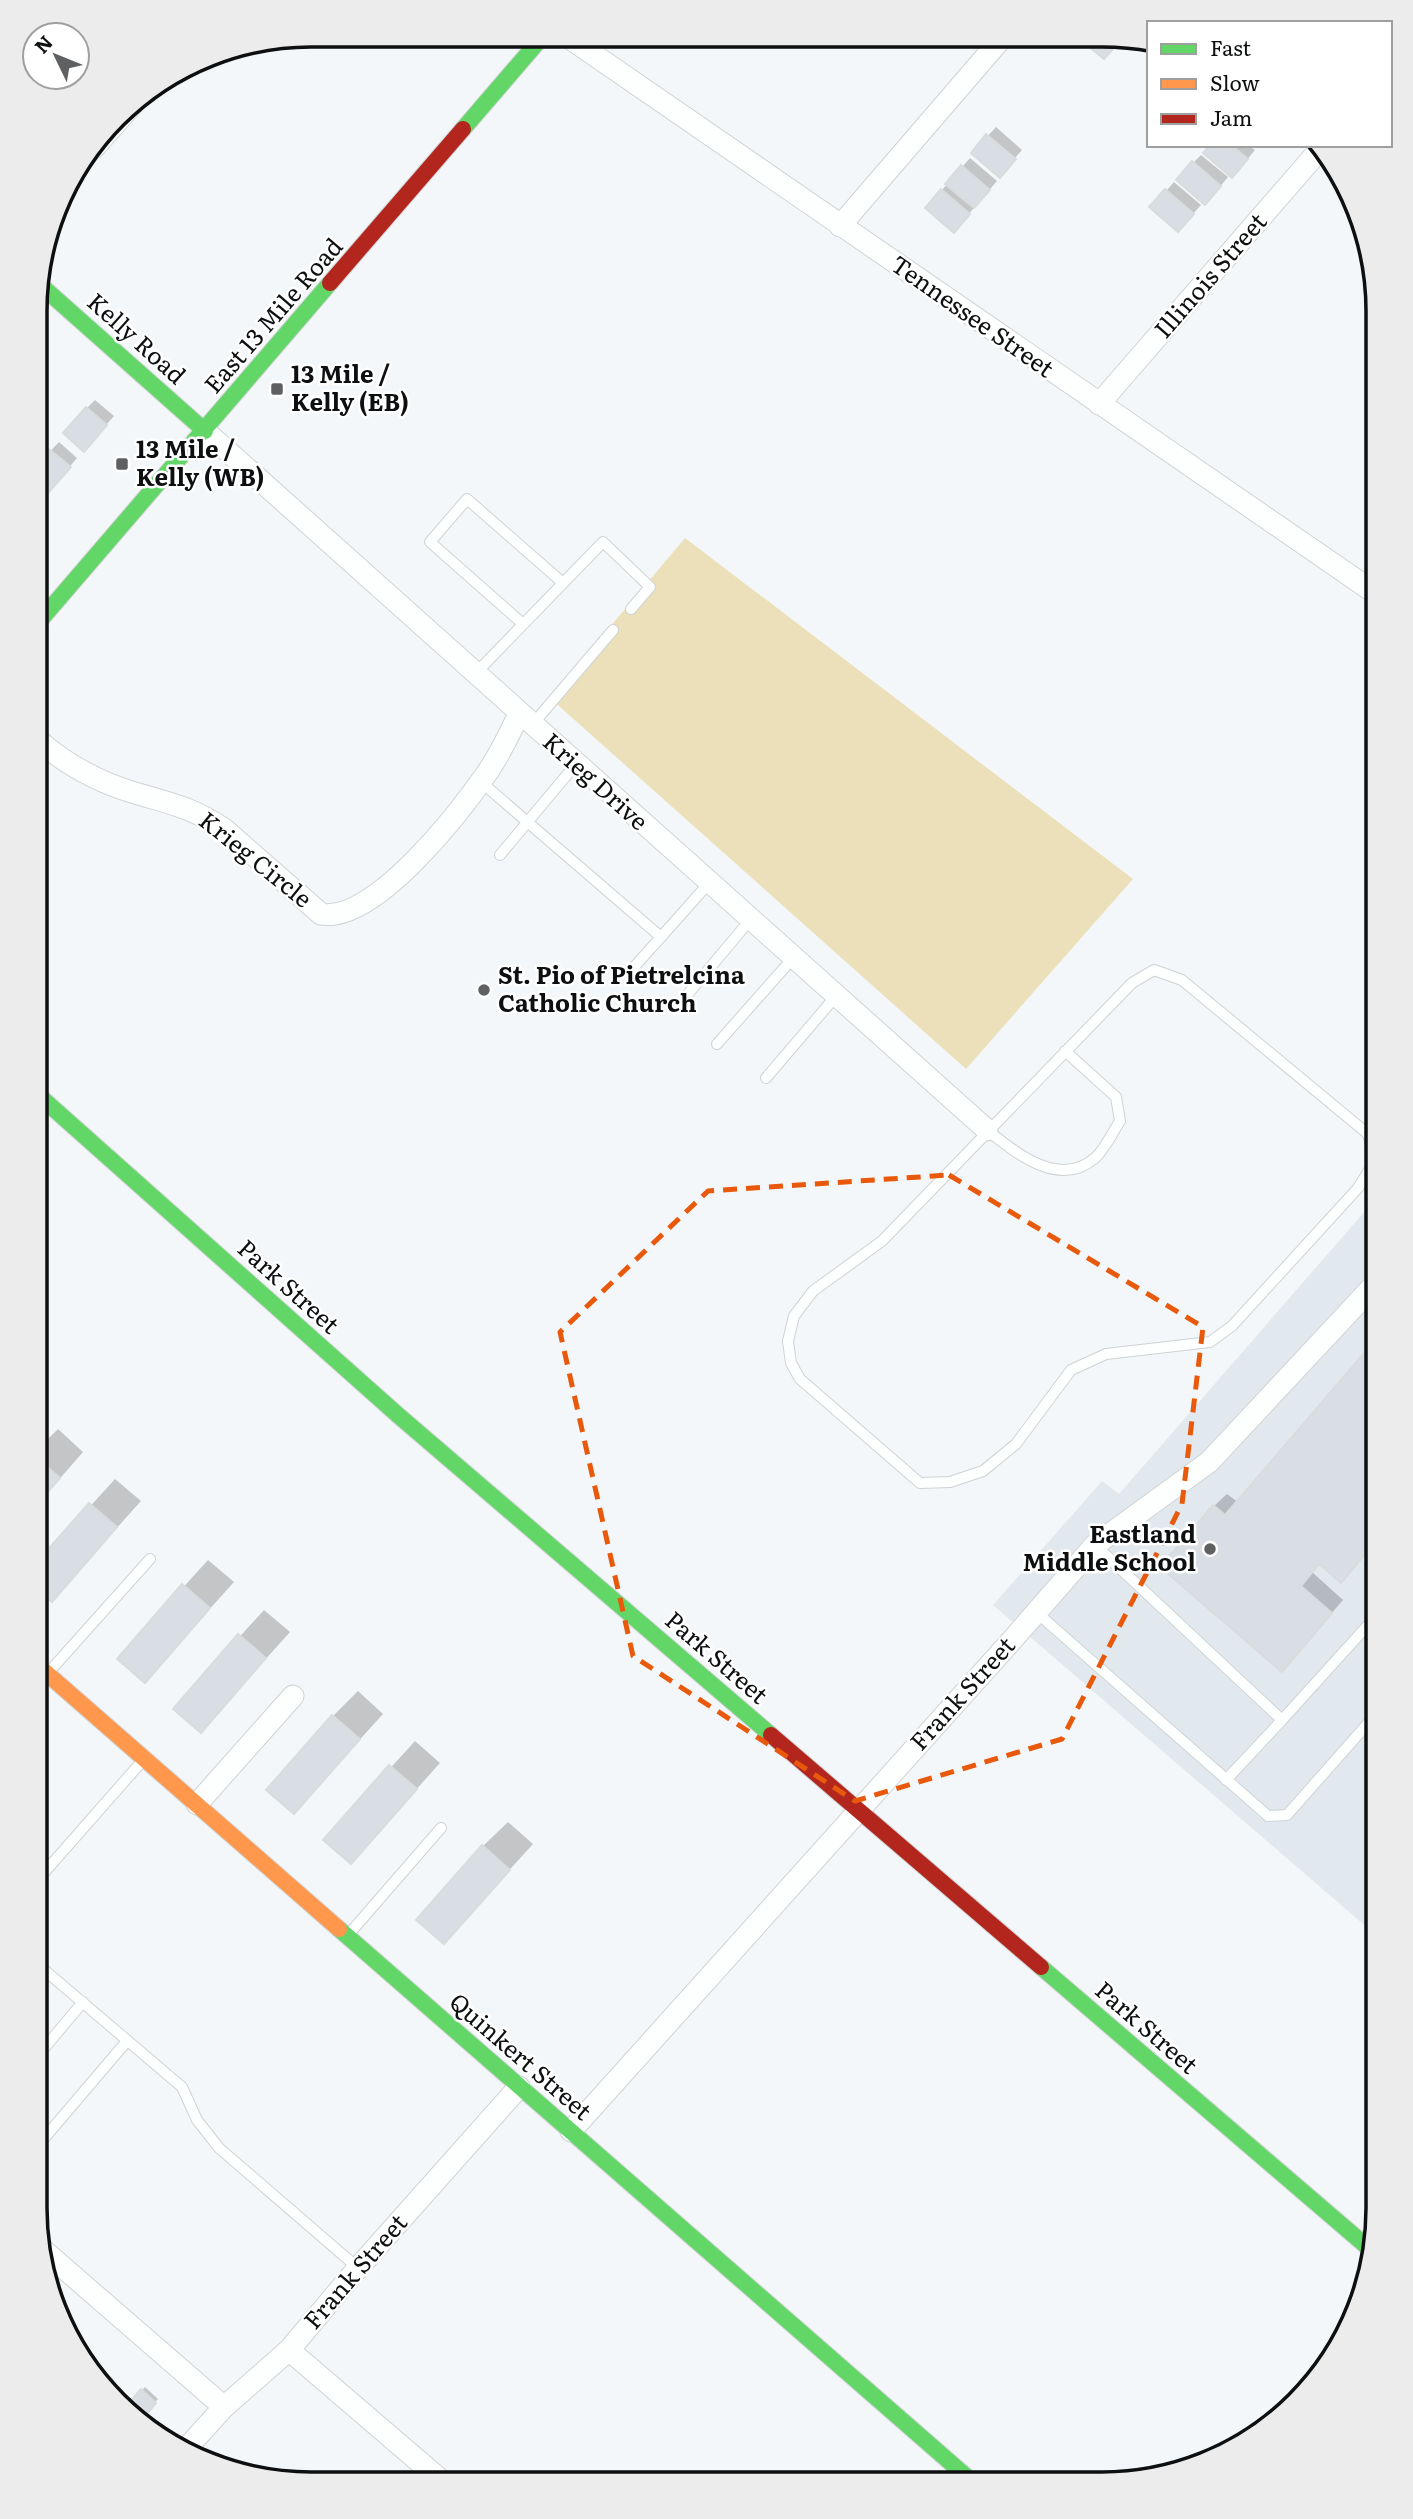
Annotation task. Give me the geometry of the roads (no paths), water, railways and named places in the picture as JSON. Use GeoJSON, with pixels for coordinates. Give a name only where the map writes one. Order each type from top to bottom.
{"type":"FeatureCollection","features":[{"type":"Feature","properties":{"kind":"street","name":"East 13 Mile Road"},"geometry":{"type":"LineString","coordinates":[[47,613],[534,47]]}},
{"type":"Feature","properties":{"kind":"street","name":"Tennessee Street"},"geometry":{"type":"LineString","coordinates":[[582,47],[1099,404],[1366,579]]}},
{"type":"Feature","properties":{"kind":"street"},"geometry":{"type":"LineString","coordinates":[[840,226],[993,47]]}},
{"type":"Feature","properties":{"kind":"street","name":"Illinois Street"},"geometry":{"type":"LineString","coordinates":[[1099,404],[1315,155]]}},
{"type":"Feature","properties":{"kind":"street","name":"Kelly Road"},"geometry":{"type":"LineString","coordinates":[[48,292],[205,431]]}},
{"type":"Feature","properties":{"kind":"street","name":"Krieg Drive"},"geometry":{"type":"LineString","coordinates":[[205,431],[987,1130]]}},
{"type":"Feature","properties":{"kind":"street","name":"Krieg Circle"},"geometry":{"type":"LineString","coordinates":[[47,747],[65,762],[98,779],[191,809],[209,818],[321,914],[333,916],[363,904],[412,865],[462,808],[505,743],[526,720]]}},
{"type":"Feature","properties":{"kind":"street","name":"Park Street"},"geometry":{"type":"LineString","coordinates":[[47,1103],[399,1416],[1363,2243]]}},
{"type":"Feature","properties":{"kind":"street","name":"Frank Street"},"geometry":{"type":"LineString","coordinates":[[571,2131],[1095,1545],[1209,1462],[1366,1294]]}},
{"type":"Feature","properties":{"kind":"street","name":"Quinkert Street"},"geometry":{"type":"LineString","coordinates":[[47,1674],[961,2472]]}},
{"type":"Feature","properties":{"kind":"street"},"geometry":{"type":"LineString","coordinates":[[197,1804],[293,1696]]}},
{"type":"Feature","properties":{"kind":"street","name":"Frank Street"},"geometry":{"type":"LineString","coordinates":[[192,2444],[224,2407],[289,2350],[519,2087]]}},
{"type":"Feature","properties":{"kind":"street"},"geometry":{"type":"LineString","coordinates":[[52,2258],[224,2407]]}},
{"type":"Feature","properties":{"kind":"street"},"geometry":{"type":"LineString","coordinates":[[289,2350],[431,2472]]}},
{"type":"Feature","properties":{"kind":"lane"},"geometry":{"type":"LineString","coordinates":[[523,624],[430,542],[467,499],[563,583]]}},
{"type":"Feature","properties":{"kind":"lane"},"geometry":{"type":"LineString","coordinates":[[475,674],[603,541],[650,587],[631,609]]}},
{"type":"Feature","properties":{"kind":"lane"},"geometry":{"type":"LineString","coordinates":[[526,720],[613,630]]}},
{"type":"Feature","properties":{"kind":"lane"},"geometry":{"type":"LineString","coordinates":[[500,855],[576,764]]}},
{"type":"Feature","properties":{"kind":"lane"},"geometry":{"type":"LineString","coordinates":[[481,782],[662,937]]}},
{"type":"Feature","properties":{"kind":"lane"},"geometry":{"type":"LineString","coordinates":[[634,967],[709,883]]}},
{"type":"Feature","properties":{"kind":"lane"},"geometry":{"type":"LineString","coordinates":[[677,1007],[750,920]]}},
{"type":"Feature","properties":{"kind":"lane"},"geometry":{"type":"LineString","coordinates":[[717,1044],[793,958]]}},
{"type":"Feature","properties":{"kind":"lane"},"geometry":{"type":"LineString","coordinates":[[1366,1132],[1182,980],[1154,970],[1132,983],[987,1130],[883,1241],[813,1291],[794,1316],[788,1341],[791,1363],[800,1379],[920,1483],[950,1482],[983,1471],[1016,1444],[1071,1370],[1106,1354],[1210,1342],[1241,1316],[1366,1176]]}},
{"type":"Feature","properties":{"kind":"lane"},"geometry":{"type":"LineString","coordinates":[[766,1078],[836,996]]}},
{"type":"Feature","properties":{"kind":"lane"},"geometry":{"type":"LineString","coordinates":[[987,1130],[1017,1154],[1049,1169],[1076,1170],[1096,1157],[1120,1121],[1116,1097],[1065,1051]]}},
{"type":"Feature","properties":{"kind":"lane"},"geometry":{"type":"LineString","coordinates":[[1095,1545],[1282,1720]]}},
{"type":"Feature","properties":{"kind":"lane"},"geometry":{"type":"LineString","coordinates":[[47,1663],[150,1559]]}},
{"type":"Feature","properties":{"kind":"lane"},"geometry":{"type":"LineString","coordinates":[[1037,1612],[1268,1816],[1287,1815],[1366,1726]]}},
{"type":"Feature","properties":{"kind":"lane"},"geometry":{"type":"LineString","coordinates":[[1226,1780],[1366,1627]]}},
{"type":"Feature","properties":{"kind":"lane"},"geometry":{"type":"LineString","coordinates":[[47,1869],[145,1758]]}},
{"type":"Feature","properties":{"kind":"lane"},"geometry":{"type":"LineString","coordinates":[[347,1936],[442,1828]]}},
{"type":"Feature","properties":{"kind":"lane"},"geometry":{"type":"LineString","coordinates":[[47,1972],[183,2087],[197,2120],[219,2148],[358,2268]]}},
{"type":"Feature","properties":{"kind":"lane"},"geometry":{"type":"LineString","coordinates":[[47,2045],[83,2002]]}},
{"type":"Feature","properties":{"kind":"lane"},"geometry":{"type":"LineString","coordinates":[[47,2136],[127,2041]]}},
{"type":"Feature","properties":{"kind":"place","name":"13 Mile / Kelly (EB)"},"geometry":{"type":"Point","coordinates":[277,389]}},
{"type":"Feature","properties":{"kind":"place","name":"13 Mile / Kelly (WB)"},"geometry":{"type":"Point","coordinates":[122,464]}},
{"type":"Feature","properties":{"kind":"place","name":"St. Pio of Pietrelcina Catholic Church"},"geometry":{"type":"Point","coordinates":[484,990]}},
{"type":"Feature","properties":{"kind":"place","name":"Eastland Middle School"},"geometry":{"type":"Point","coordinates":[1210,1549]}}]}
